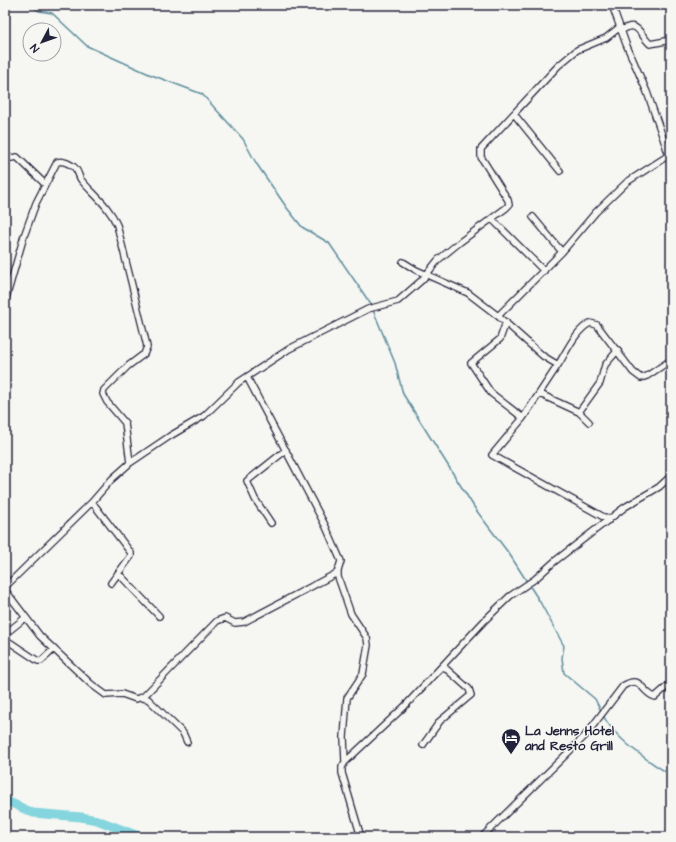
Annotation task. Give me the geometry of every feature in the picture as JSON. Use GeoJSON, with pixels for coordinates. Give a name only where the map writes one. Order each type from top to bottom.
{"type":"FeatureCollection","features":[{"type":"Feature","properties":{"kind":"street"},"geometry":{"type":"LineString","coordinates":[[498,316],[544,271],[596,212],[627,182],[670,158],[647,92],[612,5]]}},
{"type":"Feature","properties":{"kind":"street"},"geometry":{"type":"LineString","coordinates":[[5,587],[92,502],[112,479],[130,463],[170,436],[204,416],[239,382],[289,349],[371,308],[398,301],[438,260],[506,208],[509,202],[480,153],[483,146],[536,89],[577,50],[606,38],[628,26],[633,26],[638,29],[650,44],[671,40]]}},
{"type":"Feature","properties":{"kind":"street"},"geometry":{"type":"LineString","coordinates":[[514,114],[560,171]]}},
{"type":"Feature","properties":{"kind":"street"},"geometry":{"type":"LineString","coordinates":[[5,159],[17,157],[45,184]]}},
{"type":"Feature","properties":{"kind":"street"},"geometry":{"type":"LineString","coordinates":[[5,302],[24,236],[45,184],[57,162],[70,164],[76,168],[83,182],[103,202],[117,225],[147,347],[144,354],[128,366],[104,390],[103,394],[107,402],[126,424],[130,463]]}},
{"type":"Feature","properties":{"kind":"street"},"geometry":{"type":"LineString","coordinates":[[533,217],[562,252]]}},
{"type":"Feature","properties":{"kind":"street"},"geometry":{"type":"LineString","coordinates":[[492,219],[544,271]]}},
{"type":"Feature","properties":{"kind":"street"},"geometry":{"type":"LineString","coordinates":[[403,262],[468,293],[506,322],[543,356],[558,365]]}},
{"type":"Feature","properties":{"kind":"street"},"geometry":{"type":"LineString","coordinates":[[506,322],[500,338],[472,363],[491,393],[523,418]]}},
{"type":"Feature","properties":{"kind":"street"},"geometry":{"type":"LineString","coordinates":[[609,520],[492,455],[523,418],[540,394],[572,342],[585,326],[590,323],[597,325],[634,372],[641,378],[647,376],[671,360]]}},
{"type":"Feature","properties":{"kind":"street"},"geometry":{"type":"LineString","coordinates":[[579,412],[600,383],[605,365],[618,350]]}},
{"type":"Feature","properties":{"kind":"street"},"geometry":{"type":"LineString","coordinates":[[247,376],[326,527],[341,561],[337,573],[351,614],[367,638],[368,645],[363,674],[347,698],[344,737],[346,762]]}},
{"type":"Feature","properties":{"kind":"street"},"geometry":{"type":"LineString","coordinates":[[540,394],[579,412],[589,422]]}},
{"type":"Feature","properties":{"kind":"street"},"geometry":{"type":"LineString","coordinates":[[270,523],[247,481],[286,450]]}},
{"type":"Feature","properties":{"kind":"street"},"geometry":{"type":"LineString","coordinates":[[361,837],[342,773],[342,767],[346,762],[404,707],[485,620],[510,596],[535,580],[555,561],[625,507],[658,487],[671,476]]}},
{"type":"Feature","properties":{"kind":"street"},"geometry":{"type":"LineString","coordinates":[[92,502],[131,553],[131,556],[111,583]]}},
{"type":"Feature","properties":{"kind":"street"},"geometry":{"type":"LineString","coordinates":[[118,572],[160,616]]}},
{"type":"Feature","properties":{"kind":"street"},"geometry":{"type":"LineString","coordinates":[[142,698],[217,621],[225,618],[235,623],[244,622],[337,573]]}},
{"type":"Feature","properties":{"kind":"street"},"geometry":{"type":"LineString","coordinates":[[5,590],[25,618],[54,649],[104,694],[122,694],[134,699],[148,699],[183,733],[187,742]]}},
{"type":"Feature","properties":{"kind":"street"},"geometry":{"type":"LineString","coordinates":[[5,634],[25,618]]}},
{"type":"Feature","properties":{"kind":"street"},"geometry":{"type":"LineString","coordinates":[[5,639],[38,662],[54,649]]}},
{"type":"Feature","properties":{"kind":"street"},"geometry":{"type":"LineString","coordinates":[[423,745],[440,721],[471,694],[469,689],[443,666]]}},
{"type":"Feature","properties":{"kind":"street"},"geometry":{"type":"LineString","coordinates":[[482,837],[585,736],[623,686],[630,681],[636,681],[655,697],[671,683]]}},
{"type":"Feature","properties":{"kind":"waterway"},"geometry":{"type":"LineString","coordinates":[[31,5],[39,11],[52,13],[87,46],[149,74],[202,94],[243,139],[256,163],[302,227],[329,243],[372,306]]}},
{"type":"Feature","properties":{"kind":"waterway"},"geometry":{"type":"LineString","coordinates":[[373,310],[395,363],[403,394],[476,510],[510,555],[540,602],[564,646],[562,658],[564,673],[595,699],[601,711]]}},
{"type":"Feature","properties":{"kind":"waterway"},"geometry":{"type":"LineString","coordinates":[[603,715],[615,732],[633,749],[671,775]]}},
{"type":"Feature","properties":{"kind":"waterway"},"geometry":{"type":"LineString","coordinates":[[5,800],[33,813],[81,817],[97,820],[141,837]]}},
{"type":"Feature","properties":{"kind":"place","name":"La Jenns Hotel and Resto Grill"},"geometry":{"type":"Point","coordinates":[511,755]}}]}
